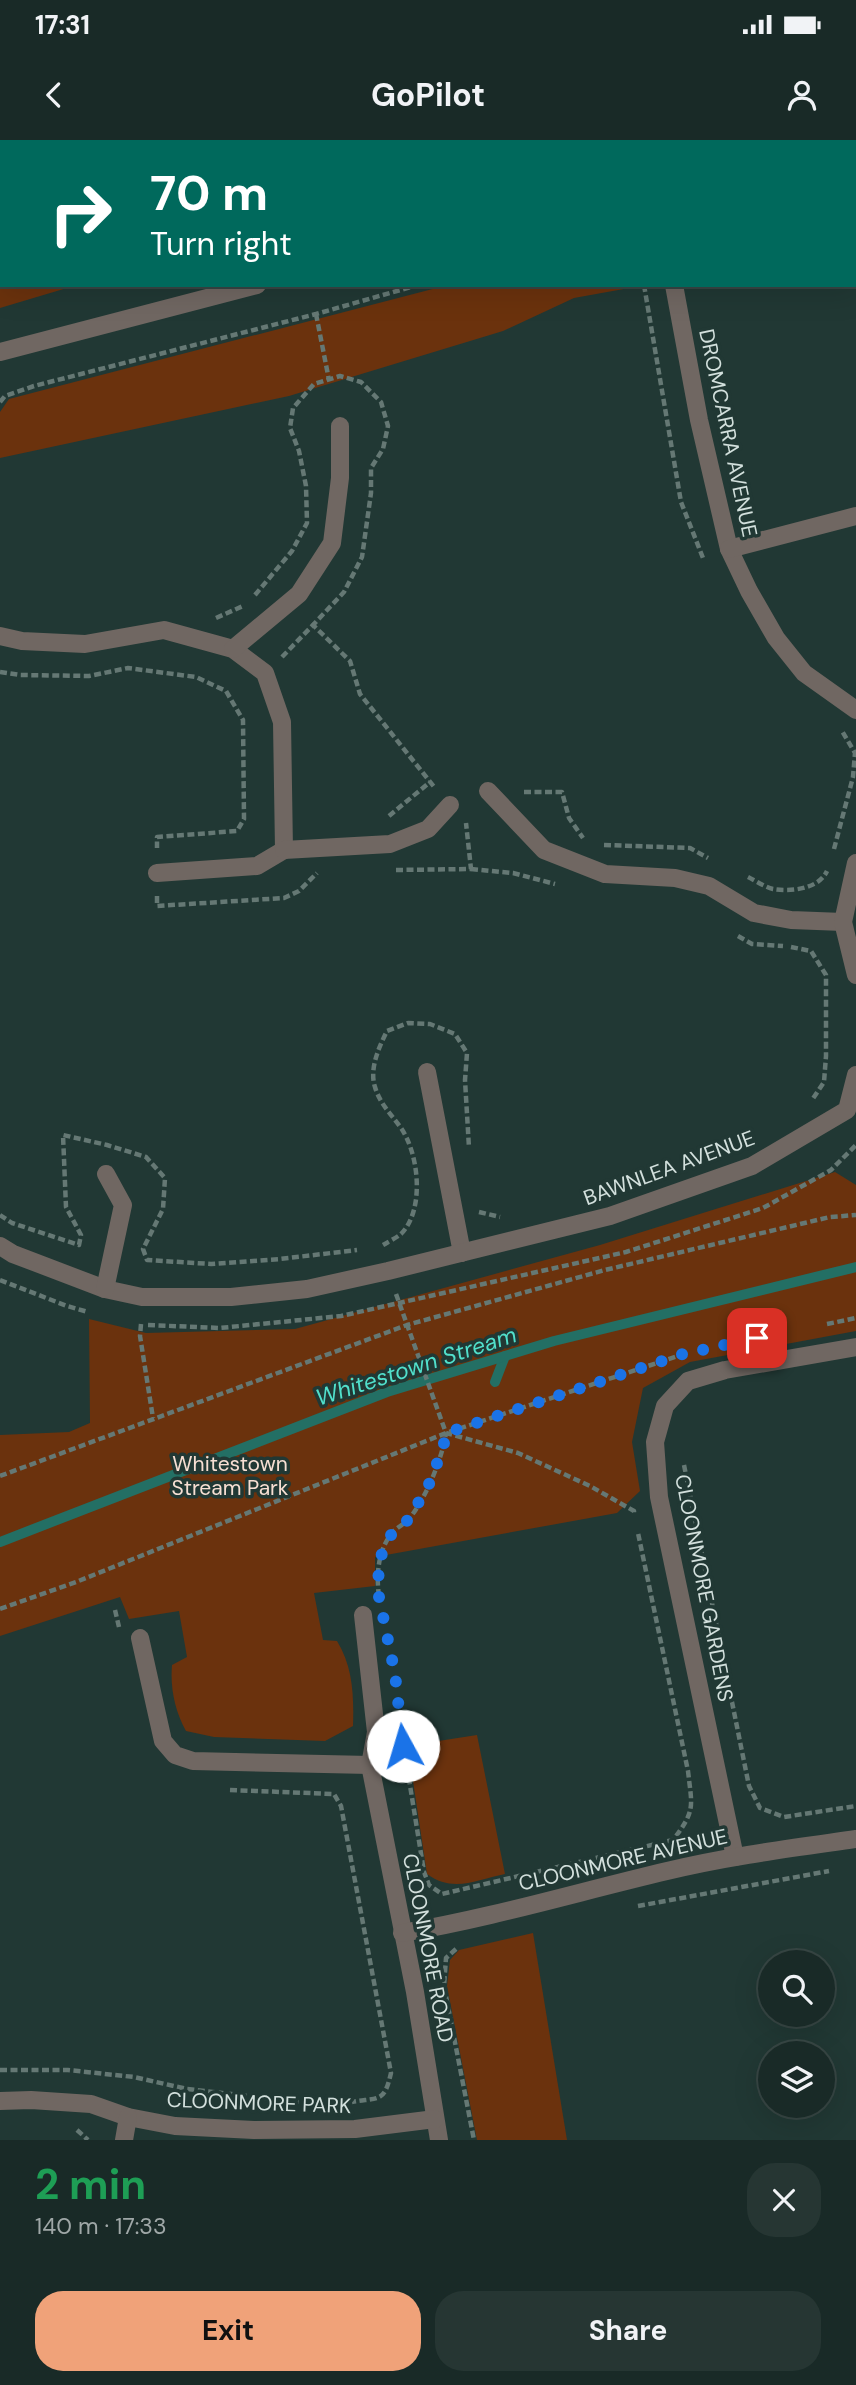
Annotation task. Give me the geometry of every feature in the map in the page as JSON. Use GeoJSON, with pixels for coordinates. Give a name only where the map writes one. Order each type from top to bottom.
{"type":"FeatureCollection","features":[{"type":"Feature","properties":{"kind":"street"},"geometry":{"type":"LineString","coordinates":[[0,352],[249,287]]}},
{"type":"Feature","properties":{"kind":"street","name":"DROMCARRA AVENUE"},"geometry":{"type":"LineString","coordinates":[[674,287],[699,420],[729,549],[776,638],[804,673],[856,710]]}},
{"type":"Feature","properties":{"kind":"street"},"geometry":{"type":"LineString","coordinates":[[233,649],[299,594],[332,543],[341,478],[340,426]]}},
{"type":"Feature","properties":{"kind":"street"},"geometry":{"type":"LineString","coordinates":[[729,549],[856,516]]}},
{"type":"Feature","properties":{"kind":"street"},"geometry":{"type":"LineString","coordinates":[[0,636],[85,644],[164,630],[233,649],[265,673],[282,722],[284,850]]}},
{"type":"Feature","properties":{"kind":"street"},"geometry":{"type":"LineString","coordinates":[[488,792],[544,850],[605,874],[675,878],[709,886],[754,913],[791,920],[843,922]]}},
{"type":"Feature","properties":{"kind":"street"},"geometry":{"type":"LineString","coordinates":[[157,873],[257,866],[284,850],[390,844],[428,829],[450,805]]}},
{"type":"Feature","properties":{"kind":"street"},"geometry":{"type":"LineString","coordinates":[[856,863],[843,922],[856,975]]}},
{"type":"Feature","properties":{"kind":"street"},"geometry":{"type":"LineString","coordinates":[[427,1072],[462,1253]]}},
{"type":"Feature","properties":{"kind":"street","name":"BAWNLEA AVENUE"},"geometry":{"type":"LineString","coordinates":[[0,1246],[13,1254],[105,1289],[142,1297],[231,1297],[307,1289],[610,1216],[752,1166],[847,1110],[856,1075]]}},
{"type":"Feature","properties":{"kind":"street"},"geometry":{"type":"LineString","coordinates":[[105,1289],[123,1205],[106,1174]]}},
{"type":"Feature","properties":{"kind":"street","name":"CLOONMORE GARDENS"},"geometry":{"type":"LineString","coordinates":[[735,1857],[659,1497],[654,1442],[665,1406],[688,1381],[725,1370],[856,1347]]}},
{"type":"Feature","properties":{"kind":"street","name":"CLOONMORE ROAD"},"geometry":{"type":"LineString","coordinates":[[363,1615],[376,1732],[370,1765],[415,1992],[439,2140]]}},
{"type":"Feature","properties":{"kind":"street"},"geometry":{"type":"LineString","coordinates":[[140,1638],[163,1741],[175,1755],[193,1761],[370,1765]]}},
{"type":"Feature","properties":{"kind":"street","name":"CLOONMORE AVENUE"},"geometry":{"type":"LineString","coordinates":[[402,1933],[450,1924],[669,1870],[856,1839]]}},
{"type":"Feature","properties":{"kind":"street","name":"CLOONMORE PARK"},"geometry":{"type":"LineString","coordinates":[[0,2101],[91,2104],[128,2117],[175,2126],[298,2130],[379,2127],[435,2119]]}},
{"type":"Feature","properties":{"kind":"street"},"geometry":{"type":"LineString","coordinates":[[124,2140],[128,2117]]}},
{"type":"Feature","properties":{"kind":"path"},"geometry":{"type":"LineString","coordinates":[[0,402],[5,396],[34,386],[411,287]]}},
{"type":"Feature","properties":{"kind":"path"},"geometry":{"type":"LineString","coordinates":[[644,287],[681,502],[707,567]]}},
{"type":"Feature","properties":{"kind":"path"},"geometry":{"type":"LineString","coordinates":[[316,314],[328,380]]}},
{"type":"Feature","properties":{"kind":"path"},"geometry":{"type":"LineString","coordinates":[[207,616],[216,618],[244,606],[292,551],[307,523],[306,486],[299,451],[290,428],[293,408],[314,384],[340,376],[361,382],[381,402],[388,426],[383,449],[371,468],[371,493],[362,557],[344,592],[282,657]]}},
{"type":"Feature","properties":{"kind":"path"},"geometry":{"type":"LineString","coordinates":[[313,625],[350,661],[360,694],[466,823],[471,869]]}},
{"type":"Feature","properties":{"kind":"path"},"geometry":{"type":"LineString","coordinates":[[0,672],[20,676],[89,676],[128,668],[196,677],[226,691],[243,720],[244,819],[237,831],[157,837],[157,906],[284,898],[299,891],[320,871]]}},
{"type":"Feature","properties":{"kind":"path"},"geometry":{"type":"LineString","coordinates":[[832,725],[844,732],[855,752],[853,777],[833,852]]}},
{"type":"Feature","properties":{"kind":"path"},"geometry":{"type":"LineString","coordinates":[[380,824],[430,782]]}},
{"type":"Feature","properties":{"kind":"path"},"geometry":{"type":"LineString","coordinates":[[466,823],[488,792],[562,792],[569,818],[581,837],[591,841]]}},
{"type":"Feature","properties":{"kind":"path"},"geometry":{"type":"LineString","coordinates":[[600,845],[690,848],[718,863]]}},
{"type":"Feature","properties":{"kind":"path"},"geometry":{"type":"LineString","coordinates":[[738,873],[771,889],[790,890],[812,885],[823,879],[830,861]]}},
{"type":"Feature","properties":{"kind":"path"},"geometry":{"type":"LineString","coordinates":[[388,870],[471,869],[513,873],[560,885]]}},
{"type":"Feature","properties":{"kind":"path"},"geometry":{"type":"LineString","coordinates":[[733,933],[752,944],[811,951],[826,975],[824,1082],[813,1100],[805,1106]]}},
{"type":"Feature","properties":{"kind":"path"},"geometry":{"type":"LineString","coordinates":[[147,1260],[225,1263],[280,1259],[379,1247],[401,1234],[415,1212],[418,1184],[411,1152],[402,1129],[388,1114],[374,1085],[376,1053],[387,1031],[408,1023],[430,1024],[455,1034],[467,1053],[465,1080],[469,1149]]}},
{"type":"Feature","properties":{"kind":"path"},"geometry":{"type":"LineString","coordinates":[[475,1202],[479,1214],[506,1218]]}},
{"type":"Feature","properties":{"kind":"path"},"geometry":{"type":"LineString","coordinates":[[0,1476],[407,1325],[605,1270],[830,1217],[856,1215]]}},
{"type":"Feature","properties":{"kind":"path"},"geometry":{"type":"LineString","coordinates":[[379,1247],[446,1433],[429,1484],[409,1519],[392,1533],[379,1560],[380,1602]]}},
{"type":"Feature","properties":{"kind":"path"},"geometry":{"type":"LineString","coordinates":[[816,1326],[856,1318]]}},
{"type":"Feature","properties":{"kind":"path"},"geometry":{"type":"LineString","coordinates":[[141,1324],[140,1336],[153,1418]]}},
{"type":"Feature","properties":{"kind":"path"},"geometry":{"type":"LineString","coordinates":[[0,1609],[76,1582],[446,1433],[683,1354]]}},
{"type":"Feature","properties":{"kind":"path"},"geometry":{"type":"LineString","coordinates":[[446,1433],[518,1453],[590,1486],[634,1511],[635,1517]]}},
{"type":"Feature","properties":{"kind":"path"},"geometry":{"type":"LineString","coordinates":[[682,1455],[748,1786],[760,1808],[784,1817],[856,1806]]}},
{"type":"Feature","properties":{"kind":"path"},"geometry":{"type":"LineString","coordinates":[[401,1725],[424,1872],[429,1885],[442,1894],[673,1840],[688,1820],[692,1809],[688,1771],[637,1529]]}},
{"type":"Feature","properties":{"kind":"path"},"geometry":{"type":"LineString","coordinates":[[115,1610],[120,1632]]}},
{"type":"Feature","properties":{"kind":"path"},"geometry":{"type":"LineString","coordinates":[[220,1789],[334,1794],[341,1806],[391,2073],[387,2091],[381,2096],[344,2103]]}},
{"type":"Feature","properties":{"kind":"path"},"geometry":{"type":"LineString","coordinates":[[633,1908],[830,1871]]}},
{"type":"Feature","properties":{"kind":"path"},"geometry":{"type":"LineString","coordinates":[[457,1947],[446,1958],[444,1986],[474,2140]]}},
{"type":"Feature","properties":{"kind":"path"},"geometry":{"type":"LineString","coordinates":[[0,2070],[68,2070],[134,2077],[187,2089],[306,2102]]}},
{"type":"Feature","properties":{"kind":"green space"},"geometry":{"type":"Polygon","coordinates":[[[0,287],[70,287],[0,308],[0,287]]]}},
{"type":"Feature","properties":{"kind":"green space"},"geometry":{"type":"Polygon","coordinates":[[[440,287],[635,287],[574,298],[503,331],[289,396],[0,458],[0,412],[9,399],[440,287]]]}},
{"type":"Feature","properties":{"kind":"green space","name":"Whitestown Stream Park"},"geometry":{"type":"Polygon","coordinates":[[[835,1172],[856,1185],[856,1331],[690,1362],[643,1388],[632,1442],[640,1491],[617,1513],[375,1557],[375,1586],[314,1593],[323,1640],[337,1641],[349,1671],[353,1693],[353,1726],[325,1741],[214,1737],[186,1731],[176,1707],[172,1682],[172,1665],[187,1657],[179,1611],[129,1619],[120,1597],[0,1636],[0,1435],[69,1432],[90,1423],[89,1319],[146,1333],[295,1329],[600,1245],[835,1172]]]}},
{"type":"Feature","properties":{"kind":"green space"},"geometry":{"type":"Polygon","coordinates":[[[477,1735],[505,1874],[465,1883],[446,1883],[427,1874],[410,1761],[419,1744],[477,1735]]]}},
{"type":"Feature","properties":{"kind":"green space"},"geometry":{"type":"Polygon","coordinates":[[[533,1933],[567,2140],[477,2140],[447,1986],[450,1960],[459,1950],[533,1933]]]}},
{"type":"Feature","properties":{"kind":"waterway","name":"Whitestown Stream"},"geometry":{"type":"LineString","coordinates":[[0,1542],[387,1392],[554,1341],[856,1267]]}},
{"type":"Feature","properties":{"kind":"waterway"},"geometry":{"type":"LineString","coordinates":[[495,1382],[505,1356]]}},
{"type":"Feature","properties":{"kind":"route"},"geometry":{"type":"LineString","coordinates":[[403,1746],[395,1674],[378,1592],[379,1560],[392,1533],[409,1519],[429,1484],[446,1433],[683,1354],[757,1338]]}}]}
